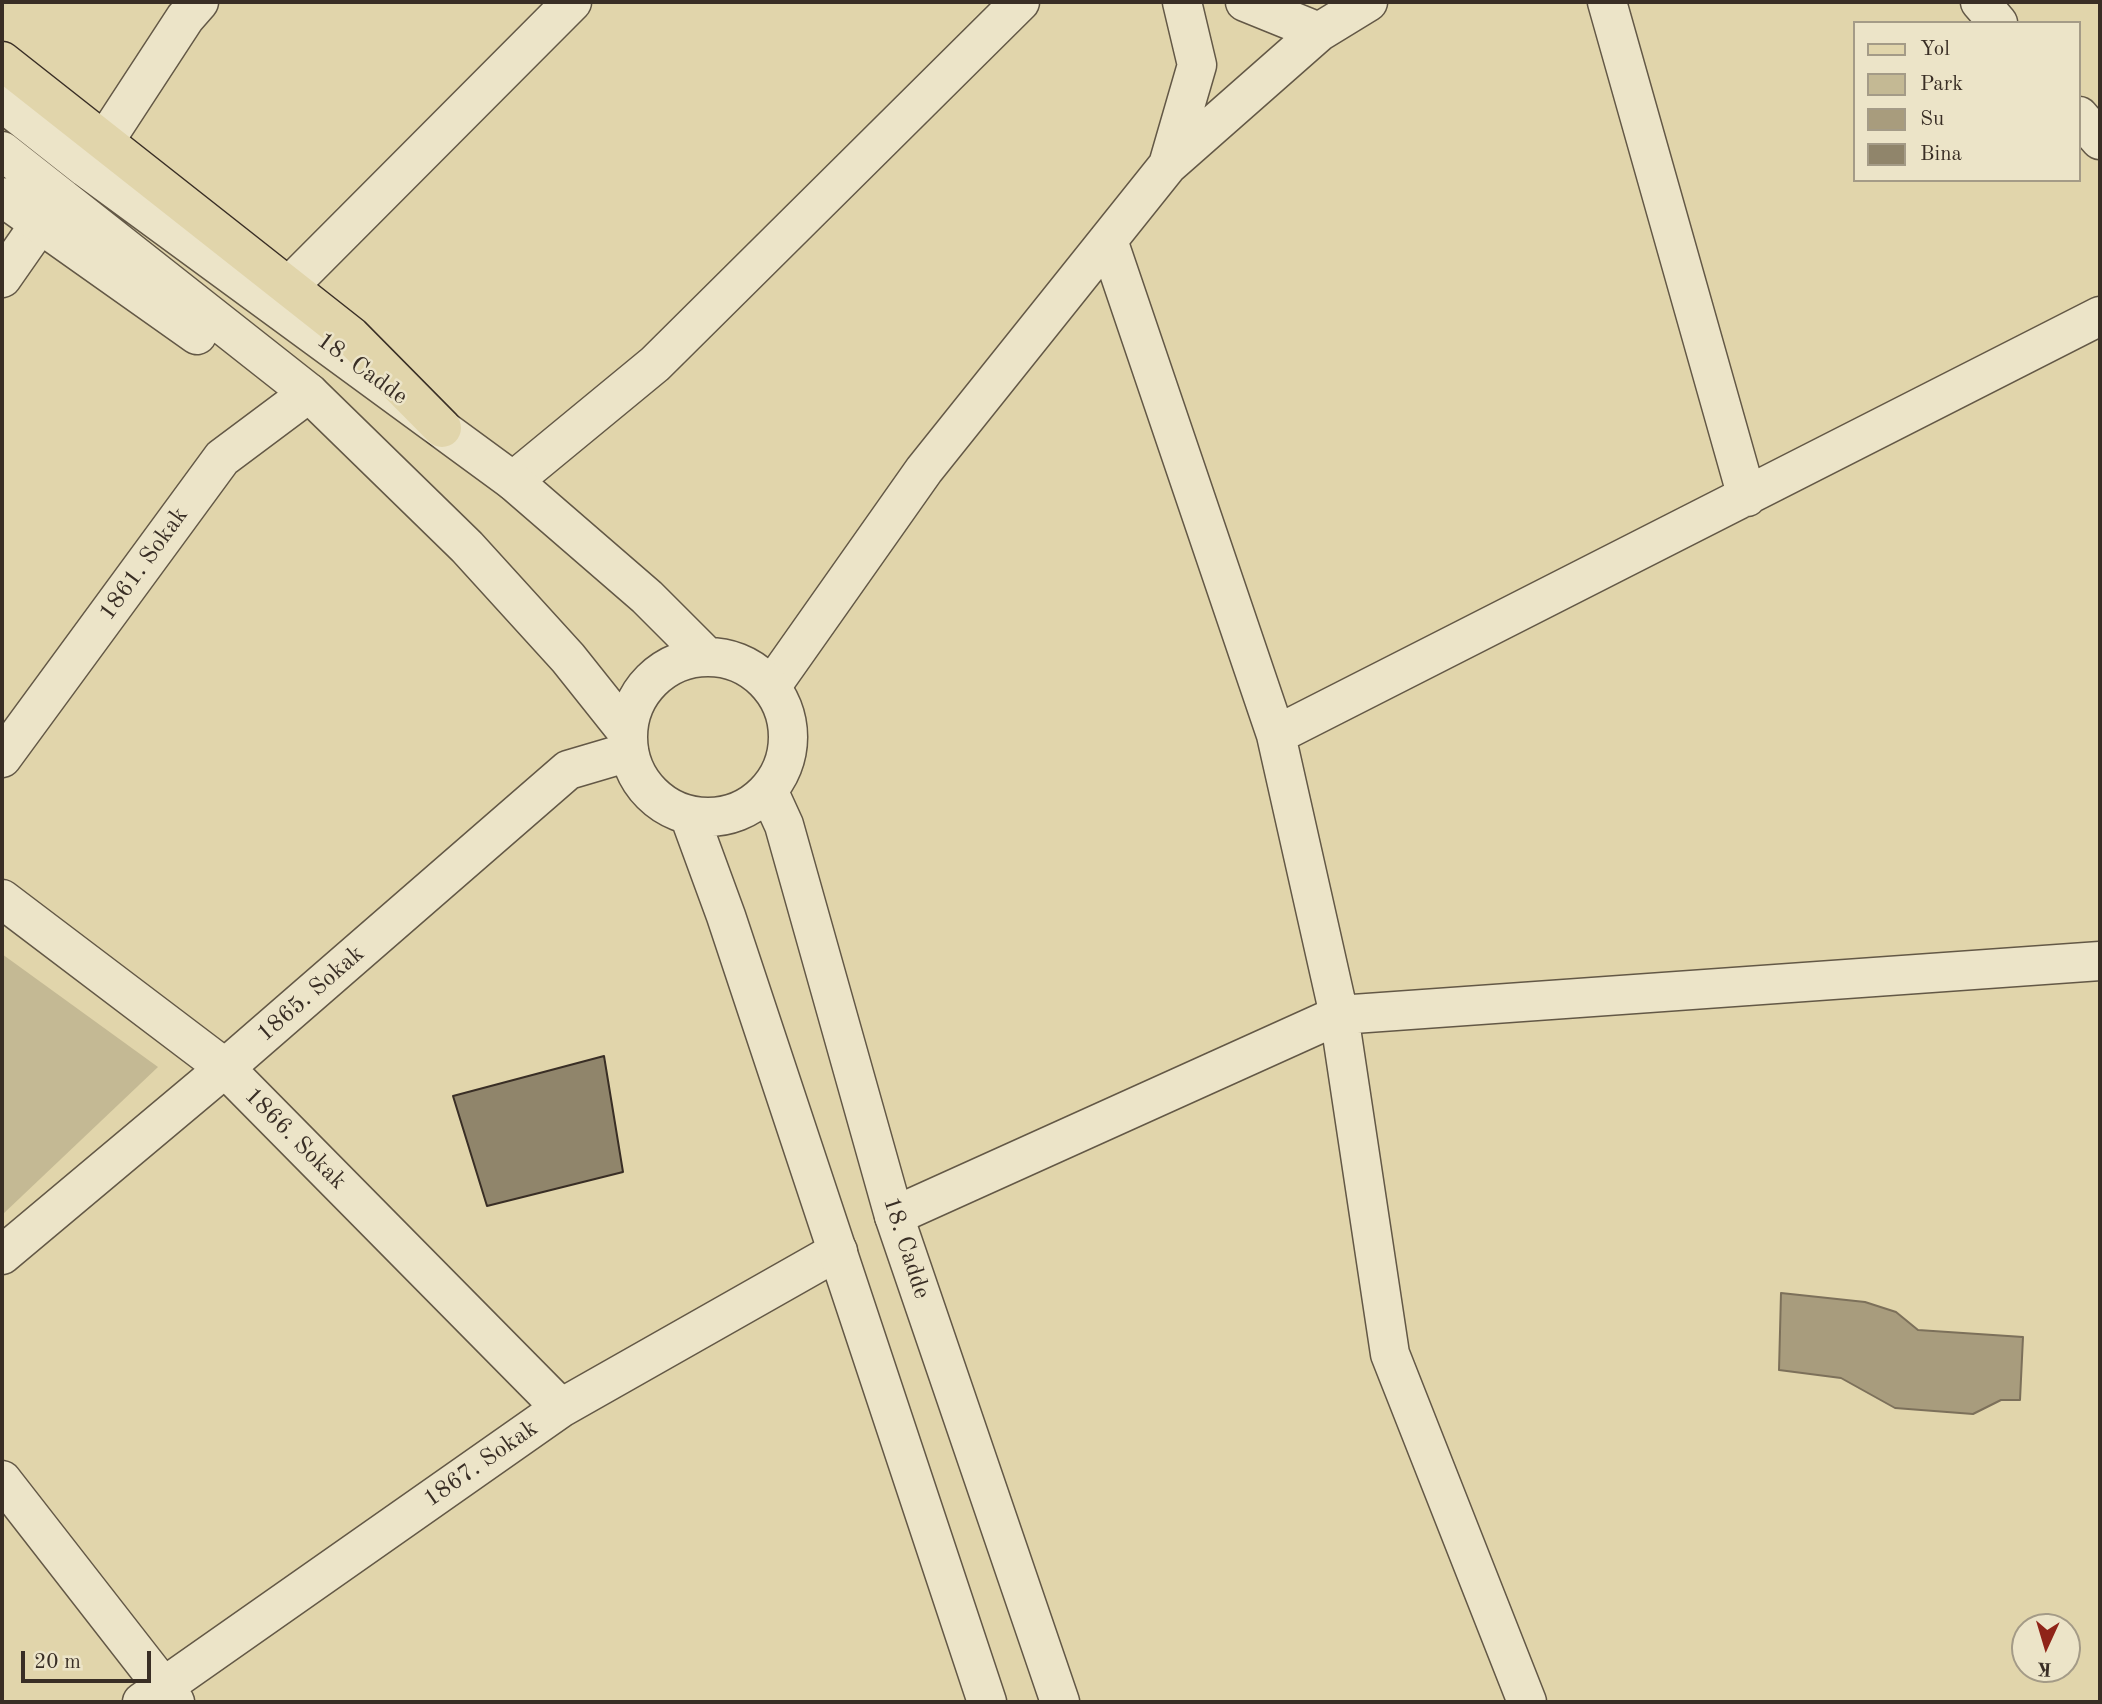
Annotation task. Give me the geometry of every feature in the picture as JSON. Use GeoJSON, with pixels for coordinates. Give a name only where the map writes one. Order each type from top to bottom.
{"type":"FeatureCollection","features":[{"type":"Feature","properties":{"kind":"main road"},"geometry":{"type":"LineString","coordinates":[[2,61],[351,335],[442,428]]}},
{"type":"Feature","properties":{"kind":"street"},"geometry":{"type":"LineString","coordinates":[[104,142],[185,18],[199,2]]}},
{"type":"Feature","properties":{"kind":"street"},"geometry":{"type":"LineString","coordinates":[[288,287],[572,2]]}},
{"type":"Feature","properties":{"kind":"street"},"geometry":{"type":"LineString","coordinates":[[513,481],[655,364],[1020,2]]}},
{"type":"Feature","properties":{"kind":"street"},"geometry":{"type":"LineString","coordinates":[[1168,164],[1197,65],[1182,2]]}},
{"type":"Feature","properties":{"kind":"street"},"geometry":{"type":"LineString","coordinates":[[1245,2],[1318,32]]}},
{"type":"Feature","properties":{"kind":"street"},"geometry":{"type":"LineString","coordinates":[[771,687],[924,470],[1168,164],[1318,32],[1368,2]]}},
{"type":"Feature","properties":{"kind":"street"},"geometry":{"type":"LineString","coordinates":[[1607,2],[1747,497]]}},
{"type":"Feature","properties":{"kind":"street"},"geometry":{"type":"LineString","coordinates":[[1980,2],[1996,21]]}},
{"type":"Feature","properties":{"kind":"street","name":"18. Cadde"},"geometry":{"type":"LineString","coordinates":[[2,102],[86,168],[513,481],[646,597],[706,656]]}},
{"type":"Feature","properties":{"kind":"street"},"geometry":{"type":"LineString","coordinates":[[2081,118],[2100,140]]}},
{"type":"Feature","properties":{"kind":"street","name":"18. Cadde"},"geometry":{"type":"LineString","coordinates":[[2,151],[301,387],[467,547],[568,658],[628,742],[640,780],[662,802],[689,815],[718,816],[746,808],[768,790],[786,757],[787,720],[771,687],[753,670],[730,660],[706,656],[681,661],[659,673],[642,690],[631,712],[628,742]]}},
{"type":"Feature","properties":{"kind":"street"},"geometry":{"type":"LineString","coordinates":[[2,197],[259,377],[301,387]]}},
{"type":"Feature","properties":{"kind":"street"},"geometry":{"type":"LineString","coordinates":[[2,278],[39,225]]}},
{"type":"Feature","properties":{"kind":"street"},"geometry":{"type":"LineString","coordinates":[[1108,240],[1276,735],[1339,1015],[1390,1353],[1527,1702]]}},
{"type":"Feature","properties":{"kind":"street"},"geometry":{"type":"LineString","coordinates":[[1276,735],[2100,316]]}},
{"type":"Feature","properties":{"kind":"street","name":"1861. Sokak"},"geometry":{"type":"LineString","coordinates":[[2,758],[222,458],[301,387]]}},
{"type":"Feature","properties":{"kind":"street","name":"1865. Sokak"},"geometry":{"type":"LineString","coordinates":[[2,1255],[225,1068],[568,770],[628,742]]}},
{"type":"Feature","properties":{"kind":"street","name":"18. Cadde"},"geometry":{"type":"LineString","coordinates":[[768,790],[785,825],[894,1216],[1060,1702]]}},
{"type":"Feature","properties":{"kind":"street"},"geometry":{"type":"LineString","coordinates":[[689,815],[726,916],[987,1702]]}},
{"type":"Feature","properties":{"kind":"street","name":"1866. Sokak"},"geometry":{"type":"LineString","coordinates":[[2,900],[225,1068],[561,1408]]}},
{"type":"Feature","properties":{"kind":"street"},"geometry":{"type":"LineString","coordinates":[[894,1216],[1339,1015],[2100,961]]}},
{"type":"Feature","properties":{"kind":"street","name":"1867. Sokak"},"geometry":{"type":"LineString","coordinates":[[160,1697],[561,1408],[838,1251]]}},
{"type":"Feature","properties":{"kind":"street"},"geometry":{"type":"LineString","coordinates":[[2,1480],[160,1697]]}},
{"type":"Feature","properties":{"kind":"green space"},"geometry":{"type":"Polygon","coordinates":[[[2,954],[158,1067],[2,1215],[2,954]]]}},
{"type":"Feature","properties":{"kind":"water"},"geometry":{"type":"Polygon","coordinates":[[[1781,1293],[1865,1302],[1896,1312],[1918,1330],[2023,1337],[2020,1400],[2001,1400],[1973,1414],[1895,1408],[1841,1378],[1779,1370],[1781,1293]]]}},
{"type":"Feature","properties":{"kind":"building"},"geometry":{"type":"Polygon","coordinates":[[[604,1056],[623,1172],[487,1206],[453,1096],[604,1056]]]}}]}
